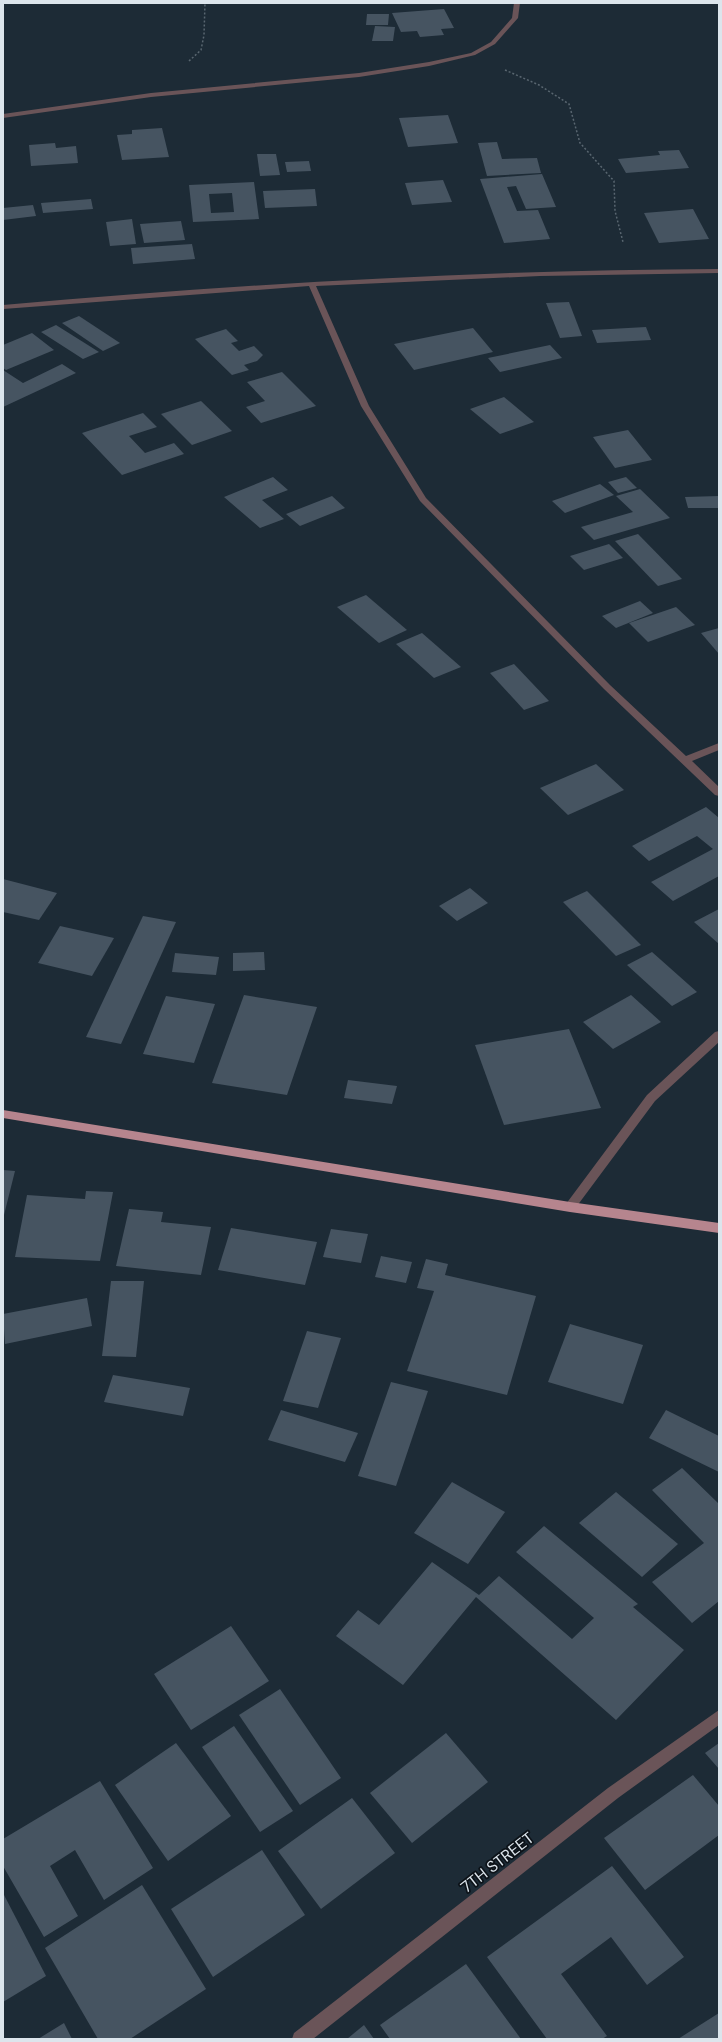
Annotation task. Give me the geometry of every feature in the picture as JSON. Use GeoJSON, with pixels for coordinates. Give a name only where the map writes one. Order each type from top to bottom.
{"type":"FeatureCollection","features":[{"type":"Feature","properties":{"kind":"highway"},"geometry":{"type":"LineString","coordinates":[[3,1114],[570,1207],[719,1228]]}},
{"type":"Feature","properties":{"kind":"street"},"geometry":{"type":"LineString","coordinates":[[3,116],[151,95],[390,70],[429,64],[473,54],[493,43],[514,18],[517,3]]}},
{"type":"Feature","properties":{"kind":"street"},"geometry":{"type":"LineString","coordinates":[[3,307],[311,283],[490,274],[719,271]]}},
{"type":"Feature","properties":{"kind":"street"},"geometry":{"type":"LineString","coordinates":[[311,283],[365,406],[423,499],[607,687],[719,794]]}},
{"type":"Feature","properties":{"kind":"street"},"geometry":{"type":"LineString","coordinates":[[684,761],[719,746]]}},
{"type":"Feature","properties":{"kind":"street"},"geometry":{"type":"LineString","coordinates":[[570,1207],[650,1098],[719,1035]]}},
{"type":"Feature","properties":{"kind":"street","name":"7TH STREET"},"geometry":{"type":"LineString","coordinates":[[300,2039],[613,1793],[719,1717]]}},
{"type":"Feature","properties":{"kind":"path"},"geometry":{"type":"LineString","coordinates":[[151,95],[201,50],[204,35],[205,3]]}},
{"type":"Feature","properties":{"kind":"path"},"geometry":{"type":"LineString","coordinates":[[493,43],[494,57],[502,68],[539,85],[569,104],[580,143],[614,181],[616,188],[613,196],[614,206],[632,271]]}},
{"type":"Feature","properties":{"kind":"building"},"geometry":{"type":"Polygon","coordinates":[[[444,9],[454,28],[441,29],[444,35],[420,37],[417,31],[401,32],[392,13],[444,9]]]}},
{"type":"Feature","properties":{"kind":"building"},"geometry":{"type":"Polygon","coordinates":[[[367,14],[389,14],[388,25],[366,25],[367,14]]]}},
{"type":"Feature","properties":{"kind":"building"},"geometry":{"type":"Polygon","coordinates":[[[375,26],[395,27],[393,41],[372,41],[375,26]]]}},
{"type":"Feature","properties":{"kind":"building"},"geometry":{"type":"Polygon","coordinates":[[[448,115],[458,143],[408,147],[399,118],[448,115]]]}},
{"type":"Feature","properties":{"kind":"building"},"geometry":{"type":"Polygon","coordinates":[[[162,128],[169,157],[122,160],[117,135],[132,134],[132,130],[162,128]]]}},
{"type":"Feature","properties":{"kind":"building"},"geometry":{"type":"Polygon","coordinates":[[[497,142],[502,159],[537,158],[541,173],[487,176],[478,143],[497,142]]]}},
{"type":"Feature","properties":{"kind":"building"},"geometry":{"type":"Polygon","coordinates":[[[55,143],[56,148],[76,146],[78,163],[31,166],[29,145],[55,143]]]}},
{"type":"Feature","properties":{"kind":"building"},"geometry":{"type":"Polygon","coordinates":[[[679,150],[689,168],[626,173],[618,159],[660,155],[658,151],[679,150]]]}},
{"type":"Feature","properties":{"kind":"building"},"geometry":{"type":"Polygon","coordinates":[[[257,154],[276,154],[280,175],[260,176],[257,154]]]}},
{"type":"Feature","properties":{"kind":"building"},"geometry":{"type":"Polygon","coordinates":[[[309,161],[311,171],[287,172],[285,162],[309,161]]]}},
{"type":"Feature","properties":{"kind":"building"},"geometry":{"type":"Polygon","coordinates":[[[542,174],[556,207],[526,209],[516,186],[507,187],[517,211],[538,210],[550,239],[504,243],[480,179],[542,174]]]}},
{"type":"Feature","properties":{"kind":"building"},"geometry":{"type":"Polygon","coordinates":[[[443,180],[452,202],[412,205],[405,183],[443,180]]]}},
{"type":"Feature","properties":{"kind":"building"},"geometry":{"type":"Polygon","coordinates":[[[254,182],[259,219],[193,222],[189,185],[254,182]],[[232,193],[209,194],[211,213],[234,212],[232,193]]]}},
{"type":"Feature","properties":{"kind":"building"},"geometry":{"type":"Polygon","coordinates":[[[315,189],[317,206],[265,208],[263,191],[315,189]]]}},
{"type":"Feature","properties":{"kind":"building"},"geometry":{"type":"Polygon","coordinates":[[[91,199],[93,209],[43,213],[41,203],[91,199]]]}},
{"type":"Feature","properties":{"kind":"building"},"geometry":{"type":"Polygon","coordinates":[[[33,205],[36,216],[3,220],[3,208],[33,205]]]}},
{"type":"Feature","properties":{"kind":"building"},"geometry":{"type":"Polygon","coordinates":[[[693,209],[709,239],[659,243],[644,213],[693,209]]]}},
{"type":"Feature","properties":{"kind":"building"},"geometry":{"type":"Polygon","coordinates":[[[132,219],[136,244],[110,246],[106,222],[132,219]]]}},
{"type":"Feature","properties":{"kind":"building"},"geometry":{"type":"Polygon","coordinates":[[[181,221],[185,240],[144,243],[140,224],[181,221]]]}},
{"type":"Feature","properties":{"kind":"building"},"geometry":{"type":"Polygon","coordinates":[[[192,244],[195,259],[133,264],[131,248],[192,244]]]}},
{"type":"Feature","properties":{"kind":"building"},"geometry":{"type":"Polygon","coordinates":[[[569,302],[582,336],[560,338],[546,303],[569,302]]]}},
{"type":"Feature","properties":{"kind":"building"},"geometry":{"type":"Polygon","coordinates":[[[79,316],[120,343],[103,351],[62,323],[79,316]]]}},
{"type":"Feature","properties":{"kind":"building"},"geometry":{"type":"Polygon","coordinates":[[[56,325],[99,352],[83,359],[41,332],[56,325]]]}},
{"type":"Feature","properties":{"kind":"building"},"geometry":{"type":"Polygon","coordinates":[[[646,327],[651,340],[597,343],[592,330],[646,327]]]}},
{"type":"Feature","properties":{"kind":"building"},"geometry":{"type":"Polygon","coordinates":[[[473,328],[493,352],[414,370],[394,344],[473,328]]]}},
{"type":"Feature","properties":{"kind":"building"},"geometry":{"type":"Polygon","coordinates":[[[226,329],[238,341],[231,343],[239,351],[254,346],[263,355],[257,361],[244,365],[249,370],[232,375],[195,339],[226,329]]]}},
{"type":"Feature","properties":{"kind":"building"},"geometry":{"type":"Polygon","coordinates":[[[32,333],[54,350],[6,370],[3,368],[3,345],[32,333]]]}},
{"type":"Feature","properties":{"kind":"building"},"geometry":{"type":"Polygon","coordinates":[[[550,345],[562,358],[500,372],[488,358],[550,345]]]}},
{"type":"Feature","properties":{"kind":"building"},"geometry":{"type":"Polygon","coordinates":[[[62,364],[76,373],[3,407],[3,370],[23,383],[62,364]]]}},
{"type":"Feature","properties":{"kind":"building"},"geometry":{"type":"Polygon","coordinates":[[[282,372],[316,406],[261,423],[246,407],[265,401],[247,382],[282,372]]]}},
{"type":"Feature","properties":{"kind":"building"},"geometry":{"type":"Polygon","coordinates":[[[504,397],[534,422],[500,434],[470,409],[504,397]]]}},
{"type":"Feature","properties":{"kind":"building"},"geometry":{"type":"Polygon","coordinates":[[[201,401],[232,431],[192,445],[161,414],[201,401]]]}},
{"type":"Feature","properties":{"kind":"building"},"geometry":{"type":"Polygon","coordinates":[[[143,413],[157,427],[129,436],[145,453],[174,443],[184,454],[122,475],[82,433],[143,413]]]}},
{"type":"Feature","properties":{"kind":"building"},"geometry":{"type":"Polygon","coordinates":[[[628,430],[652,460],[615,468],[593,437],[628,430]]]}},
{"type":"Feature","properties":{"kind":"building"},"geometry":{"type":"Polygon","coordinates":[[[273,477],[288,490],[262,500],[284,519],[260,528],[224,497],[273,477]]]}},
{"type":"Feature","properties":{"kind":"building"},"geometry":{"type":"Polygon","coordinates":[[[626,477],[637,488],[618,493],[608,482],[626,477]]]}},
{"type":"Feature","properties":{"kind":"building"},"geometry":{"type":"Polygon","coordinates":[[[600,484],[614,495],[565,513],[552,501],[600,484]]]}},
{"type":"Feature","properties":{"kind":"building"},"geometry":{"type":"Polygon","coordinates":[[[640,489],[670,518],[594,540],[581,527],[633,512],[616,496],[640,489]]]}},
{"type":"Feature","properties":{"kind":"building"},"geometry":{"type":"Polygon","coordinates":[[[332,496],[345,508],[300,526],[286,514],[332,496]]]}},
{"type":"Feature","properties":{"kind":"building"},"geometry":{"type":"Polygon","coordinates":[[[719,496],[719,508],[688,508],[685,497],[719,496]]]}},
{"type":"Feature","properties":{"kind":"building"},"geometry":{"type":"Polygon","coordinates":[[[638,534],[682,579],[658,586],[615,541],[638,534]]]}},
{"type":"Feature","properties":{"kind":"building"},"geometry":{"type":"Polygon","coordinates":[[[609,544],[623,558],[584,570],[570,556],[609,544]]]}},
{"type":"Feature","properties":{"kind":"building"},"geometry":{"type":"Polygon","coordinates":[[[366,595],[407,630],[379,643],[337,607],[366,595]]]}},
{"type":"Feature","properties":{"kind":"building"},"geometry":{"type":"Polygon","coordinates":[[[640,601],[653,613],[616,628],[602,616],[640,601]]]}},
{"type":"Feature","properties":{"kind":"building"},"geometry":{"type":"Polygon","coordinates":[[[676,607],[695,625],[648,642],[629,623],[676,607]]]}},
{"type":"Feature","properties":{"kind":"building"},"geometry":{"type":"Polygon","coordinates":[[[719,628],[719,654],[701,633],[719,628]]]}},
{"type":"Feature","properties":{"kind":"building"},"geometry":{"type":"Polygon","coordinates":[[[422,633],[461,667],[434,678],[396,644],[422,633]]]}},
{"type":"Feature","properties":{"kind":"building"},"geometry":{"type":"Polygon","coordinates":[[[514,664],[549,701],[524,710],[490,673],[514,664]]]}},
{"type":"Feature","properties":{"kind":"building"},"geometry":{"type":"Polygon","coordinates":[[[596,764],[624,790],[568,815],[540,788],[596,764]]]}},
{"type":"Feature","properties":{"kind":"building"},"geometry":{"type":"Polygon","coordinates":[[[706,807],[719,818],[719,876],[673,901],[651,882],[713,849],[697,836],[649,861],[632,846],[706,807]]]}},
{"type":"Feature","properties":{"kind":"building"},"geometry":{"type":"Polygon","coordinates":[[[3,879],[57,893],[39,920],[3,912],[3,879]]]}},
{"type":"Feature","properties":{"kind":"building"},"geometry":{"type":"Polygon","coordinates":[[[470,888],[488,903],[457,921],[439,906],[470,888]]]}},
{"type":"Feature","properties":{"kind":"building"},"geometry":{"type":"Polygon","coordinates":[[[587,891],[641,945],[616,956],[563,902],[587,891]]]}},
{"type":"Feature","properties":{"kind":"building"},"geometry":{"type":"Polygon","coordinates":[[[719,909],[719,944],[694,922],[719,909]]]}},
{"type":"Feature","properties":{"kind":"building"},"geometry":{"type":"Polygon","coordinates":[[[143,916],[176,922],[121,1044],[86,1037],[143,916]]]}},
{"type":"Feature","properties":{"kind":"building"},"geometry":{"type":"Polygon","coordinates":[[[60,926],[114,938],[92,976],[38,963],[60,926]]]}},
{"type":"Feature","properties":{"kind":"building"},"geometry":{"type":"Polygon","coordinates":[[[264,952],[265,970],[233,971],[233,953],[264,952]]]}},
{"type":"Feature","properties":{"kind":"building"},"geometry":{"type":"Polygon","coordinates":[[[652,952],[697,992],[672,1006],[627,965],[652,952]]]}},
{"type":"Feature","properties":{"kind":"building"},"geometry":{"type":"Polygon","coordinates":[[[175,953],[219,957],[216,975],[172,972],[175,953]]]}},
{"type":"Feature","properties":{"kind":"building"},"geometry":{"type":"Polygon","coordinates":[[[244,995],[317,1007],[287,1095],[212,1083],[244,995]]]}},
{"type":"Feature","properties":{"kind":"building"},"geometry":{"type":"Polygon","coordinates":[[[631,995],[661,1022],[613,1049],[583,1022],[631,995]]]}},
{"type":"Feature","properties":{"kind":"building"},"geometry":{"type":"Polygon","coordinates":[[[166,996],[215,1004],[194,1063],[143,1054],[166,996]]]}},
{"type":"Feature","properties":{"kind":"building"},"geometry":{"type":"Polygon","coordinates":[[[569,1029],[601,1108],[504,1125],[475,1045],[569,1029]]]}},
{"type":"Feature","properties":{"kind":"building"},"geometry":{"type":"Polygon","coordinates":[[[348,1080],[397,1086],[392,1104],[344,1098],[348,1080]]]}},
{"type":"Feature","properties":{"kind":"building"},"geometry":{"type":"Polygon","coordinates":[[[3,1170],[15,1171],[4,1215],[3,1214],[3,1170]]]}},
{"type":"Feature","properties":{"kind":"building"},"geometry":{"type":"Polygon","coordinates":[[[86,1191],[113,1192],[100,1261],[15,1257],[27,1195],[85,1199],[86,1191]]]}},
{"type":"Feature","properties":{"kind":"building"},"geometry":{"type":"Polygon","coordinates":[[[129,1209],[163,1212],[161,1222],[211,1227],[201,1275],[116,1266],[129,1209]]]}},
{"type":"Feature","properties":{"kind":"building"},"geometry":{"type":"Polygon","coordinates":[[[231,1228],[317,1242],[305,1285],[218,1270],[231,1228]]]}},
{"type":"Feature","properties":{"kind":"building"},"geometry":{"type":"Polygon","coordinates":[[[331,1229],[368,1234],[361,1263],[323,1257],[331,1229]]]}},
{"type":"Feature","properties":{"kind":"building"},"geometry":{"type":"Polygon","coordinates":[[[381,1256],[412,1262],[406,1283],[375,1277],[381,1256]]]}},
{"type":"Feature","properties":{"kind":"building"},"geometry":{"type":"Polygon","coordinates":[[[426,1259],[448,1264],[445,1275],[536,1296],[507,1395],[407,1371],[434,1291],[417,1288],[426,1259]]]}},
{"type":"Feature","properties":{"kind":"building"},"geometry":{"type":"Polygon","coordinates":[[[111,1281],[144,1281],[136,1357],[102,1356],[111,1281]]]}},
{"type":"Feature","properties":{"kind":"building"},"geometry":{"type":"Polygon","coordinates":[[[87,1298],[92,1326],[5,1344],[3,1314],[87,1298]]]}},
{"type":"Feature","properties":{"kind":"building"},"geometry":{"type":"Polygon","coordinates":[[[570,1324],[643,1345],[623,1404],[548,1382],[570,1324]]]}},
{"type":"Feature","properties":{"kind":"building"},"geometry":{"type":"Polygon","coordinates":[[[307,1331],[341,1338],[318,1408],[283,1401],[307,1331]]]}},
{"type":"Feature","properties":{"kind":"building"},"geometry":{"type":"Polygon","coordinates":[[[113,1375],[190,1388],[183,1416],[104,1402],[113,1375]]]}},
{"type":"Feature","properties":{"kind":"building"},"geometry":{"type":"Polygon","coordinates":[[[391,1382],[428,1391],[396,1486],[358,1476],[391,1382]]]}},
{"type":"Feature","properties":{"kind":"building"},"geometry":{"type":"Polygon","coordinates":[[[281,1410],[358,1433],[345,1462],[268,1440],[281,1410]]]}},
{"type":"Feature","properties":{"kind":"building"},"geometry":{"type":"Polygon","coordinates":[[[666,1410],[719,1436],[719,1472],[649,1438],[666,1410]]]}},
{"type":"Feature","properties":{"kind":"building"},"geometry":{"type":"Polygon","coordinates":[[[682,1468],[719,1504],[719,1601],[692,1623],[652,1582],[704,1543],[652,1490],[682,1468]]]}},
{"type":"Feature","properties":{"kind":"building"},"geometry":{"type":"Polygon","coordinates":[[[452,1482],[505,1512],[468,1564],[414,1533],[452,1482]]]}},
{"type":"Feature","properties":{"kind":"building"},"geometry":{"type":"Polygon","coordinates":[[[616,1492],[678,1544],[642,1577],[579,1523],[616,1492]]]}},
{"type":"Feature","properties":{"kind":"building"},"geometry":{"type":"Polygon","coordinates":[[[544,1526],[638,1604],[633,1607],[684,1650],[616,1720],[476,1597],[403,1685],[336,1636],[358,1610],[379,1625],[432,1562],[479,1595],[499,1576],[572,1639],[594,1618],[516,1552],[544,1526]]]}},
{"type":"Feature","properties":{"kind":"building"},"geometry":{"type":"Polygon","coordinates":[[[231,1626],[269,1681],[191,1730],[154,1674],[231,1626]]]}},
{"type":"Feature","properties":{"kind":"building"},"geometry":{"type":"Polygon","coordinates":[[[280,1689],[341,1778],[300,1805],[239,1715],[280,1689]]]}},
{"type":"Feature","properties":{"kind":"building"},"geometry":{"type":"Polygon","coordinates":[[[234,1726],[293,1811],[260,1832],[202,1747],[234,1726]]]}},
{"type":"Feature","properties":{"kind":"building"},"geometry":{"type":"Polygon","coordinates":[[[446,1733],[488,1782],[412,1843],[370,1793],[446,1733]]]}},
{"type":"Feature","properties":{"kind":"building"},"geometry":{"type":"Polygon","coordinates":[[[176,1743],[231,1816],[168,1861],[115,1785],[176,1743]]]}},
{"type":"Feature","properties":{"kind":"building"},"geometry":{"type":"Polygon","coordinates":[[[719,1743],[719,1769],[705,1753],[719,1743]]]}},
{"type":"Feature","properties":{"kind":"building"},"geometry":{"type":"Polygon","coordinates":[[[693,1775],[719,1806],[719,1835],[645,1890],[604,1838],[693,1775]]]}},
{"type":"Feature","properties":{"kind":"building"},"geometry":{"type":"Polygon","coordinates":[[[100,1781],[153,1868],[104,1900],[75,1850],[50,1866],[78,1916],[44,1937],[3,1866],[3,1839],[100,1781]]]}},
{"type":"Feature","properties":{"kind":"building"},"geometry":{"type":"Polygon","coordinates":[[[352,1798],[395,1853],[321,1909],[278,1851],[352,1798]]]}},
{"type":"Feature","properties":{"kind":"building"},"geometry":{"type":"Polygon","coordinates":[[[262,1850],[305,1915],[213,1977],[171,1909],[262,1850]]]}},
{"type":"Feature","properties":{"kind":"building"},"geometry":{"type":"Polygon","coordinates":[[[612,1866],[684,1957],[647,1985],[611,1937],[561,1974],[607,2036],[602,2039],[547,2039],[487,1957],[612,1866]]]}},
{"type":"Feature","properties":{"kind":"building"},"geometry":{"type":"Polygon","coordinates":[[[142,1885],[206,1989],[130,2039],[98,2039],[45,1948],[142,1885]]]}},
{"type":"Feature","properties":{"kind":"building"},"geometry":{"type":"Polygon","coordinates":[[[3,1893],[46,1976],[3,2002],[3,1893]]]}},
{"type":"Feature","properties":{"kind":"building"},"geometry":{"type":"Polygon","coordinates":[[[466,1964],[521,2039],[390,2039],[380,2025],[466,1964]]]}},
{"type":"Feature","properties":{"kind":"building"},"geometry":{"type":"Polygon","coordinates":[[[719,2013],[719,2039],[678,2039],[719,2013]]]}},
{"type":"Feature","properties":{"kind":"building"},"geometry":{"type":"Polygon","coordinates":[[[64,2023],[72,2039],[38,2039],[64,2023]]]}},
{"type":"Feature","properties":{"kind":"building"},"geometry":{"type":"Polygon","coordinates":[[[364,2025],[374,2039],[347,2039],[364,2025]]]}}]}
